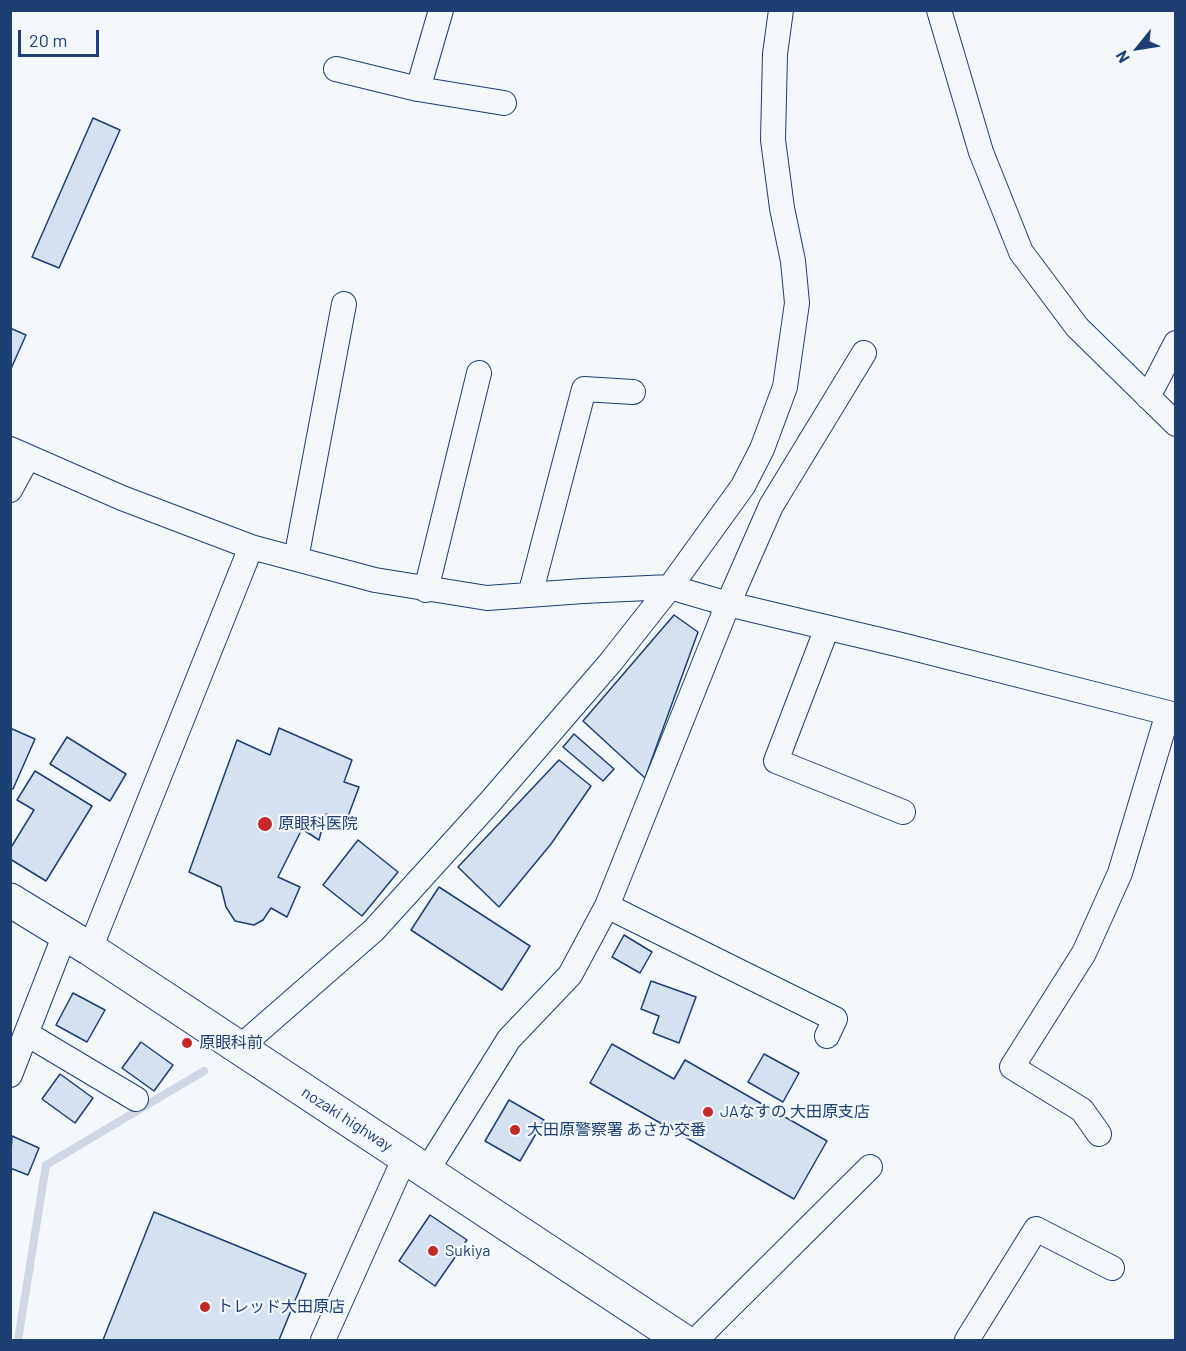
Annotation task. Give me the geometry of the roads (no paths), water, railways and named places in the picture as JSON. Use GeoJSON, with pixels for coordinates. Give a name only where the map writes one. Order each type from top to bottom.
{"type":"FeatureCollection","features":[{"type":"Feature","properties":{"kind":"highway","name":"nozaki highway"},"geometry":{"type":"LineString","coordinates":[[10,900],[239,1048],[682,1341]]}},
{"type":"Feature","properties":{"kind":"street"},"geometry":{"type":"LineString","coordinates":[[418,89],[441,10]]}},
{"type":"Feature","properties":{"kind":"street"},"geometry":{"type":"LineString","coordinates":[[239,1048],[374,930],[550,735],[670,587],[743,486],[762,449],[785,387],[797,303],[793,261],[782,208],[773,140],[775,54],[781,10]]}},
{"type":"Feature","properties":{"kind":"street"},"geometry":{"type":"LineString","coordinates":[[939,10],[981,152],[1022,252],[1077,327],[1176,424]]}},
{"type":"Feature","properties":{"kind":"street"},"geometry":{"type":"LineString","coordinates":[[336,69],[418,89],[504,103]]}},
{"type":"Feature","properties":{"kind":"street"},"geometry":{"type":"LineString","coordinates":[[296,559],[344,304]]}},
{"type":"Feature","properties":{"kind":"street"},"geometry":{"type":"LineString","coordinates":[[1148,397],[1176,343]]}},
{"type":"Feature","properties":{"kind":"street"},"geometry":{"type":"LineString","coordinates":[[323,1341],[416,1165],[509,1039],[570,975],[607,906],[728,604],[771,506],[864,353]]}},
{"type":"Feature","properties":{"kind":"street"},"geometry":{"type":"LineString","coordinates":[[426,590],[479,373]]}},
{"type":"Feature","properties":{"kind":"street"},"geometry":{"type":"LineString","coordinates":[[530,595],[584,389],[633,392]]}},
{"type":"Feature","properties":{"kind":"street"},"geometry":{"type":"LineString","coordinates":[[10,490],[19,453],[122,498],[251,547],[375,580],[487,598],[670,587],[728,604],[1172,714],[1120,873],[1084,953],[1012,1067],[1082,1110],[1099,1134]]}},
{"type":"Feature","properties":{"kind":"street"},"geometry":{"type":"LineString","coordinates":[[10,1075],[27,1034],[77,942],[251,547]]}},
{"type":"Feature","properties":{"kind":"street"},"geometry":{"type":"LineString","coordinates":[[827,628],[776,761],[903,812]]}},
{"type":"Feature","properties":{"kind":"street"},"geometry":{"type":"LineString","coordinates":[[607,906],[835,1018],[827,1036]]}},
{"type":"Feature","properties":{"kind":"street"},"geometry":{"type":"LineString","coordinates":[[27,1034],[136,1099]]}},
{"type":"Feature","properties":{"kind":"street"},"geometry":{"type":"LineString","coordinates":[[696,1341],[870,1167]]}},
{"type":"Feature","properties":{"kind":"street"},"geometry":{"type":"LineString","coordinates":[[967,1341],[1036,1229],[1112,1268]]}},
{"type":"Feature","properties":{"kind":"waterway"},"geometry":{"type":"LineString","coordinates":[[18,1340],[46,1165],[204,1071]]}},
{"type":"Feature","properties":{"kind":"place","name":"原眼科医院"},"geometry":{"type":"Point","coordinates":[265,824]}},
{"type":"Feature","properties":{"kind":"place","name":"原眼科前"},"geometry":{"type":"Point","coordinates":[187,1043]}},
{"type":"Feature","properties":{"kind":"place","name":"JAなすの 大田原支店"},"geometry":{"type":"Point","coordinates":[708,1112]}},
{"type":"Feature","properties":{"kind":"place","name":"大田原警察署 あさか交番"},"geometry":{"type":"Point","coordinates":[515,1130]}},
{"type":"Feature","properties":{"kind":"place","name":"Sukiya"},"geometry":{"type":"Point","coordinates":[433,1251]}},
{"type":"Feature","properties":{"kind":"place","name":"トレッド大田原店"},"geometry":{"type":"Point","coordinates":[205,1307]}}]}
